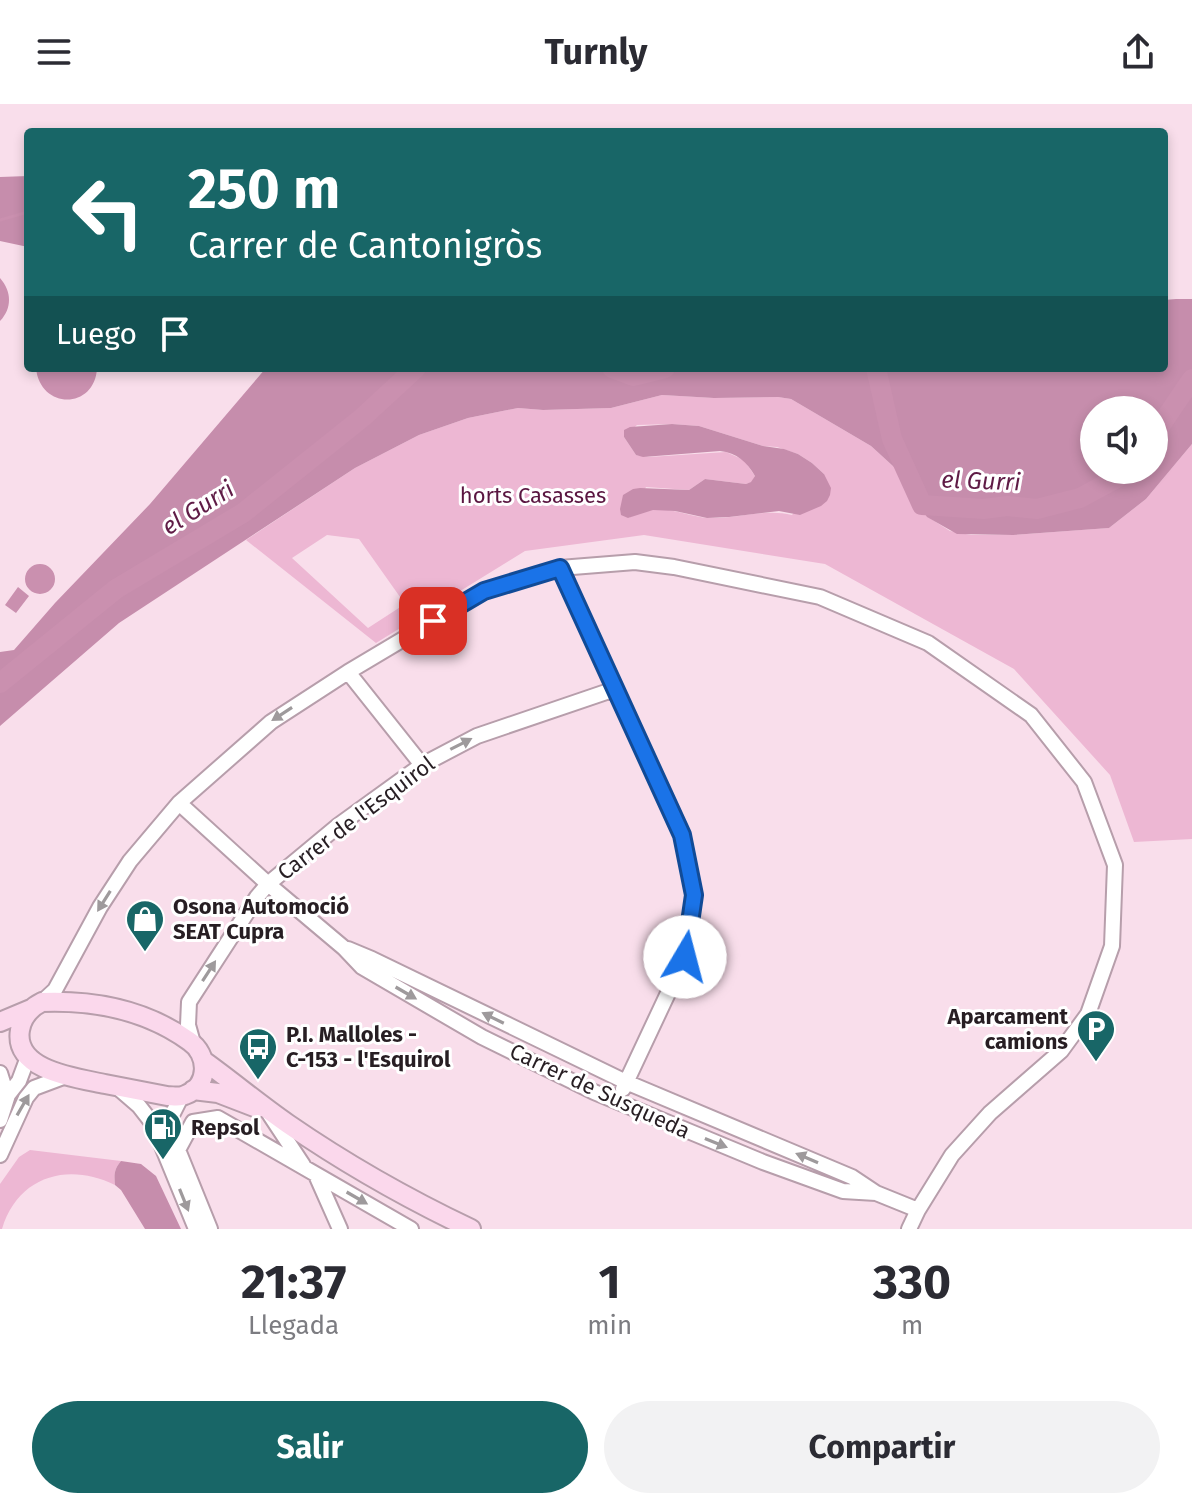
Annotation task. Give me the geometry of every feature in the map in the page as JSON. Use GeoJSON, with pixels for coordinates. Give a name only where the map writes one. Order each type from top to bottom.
{"type":"FeatureCollection","features":[{"type":"Feature","properties":{"kind":"street"},"geometry":{"type":"LineString","coordinates":[[0,1119],[8,1095],[19,1081],[25,1053],[19,1036],[21,1022],[55,990],[100,907],[130,861],[179,803],[271,722],[484,591],[560,568],[635,562],[820,597],[928,643],[1031,715],[1084,782],[1115,865],[1112,946],[1088,1014],[1061,1051],[990,1113],[952,1155],[909,1229]]}},
{"type":"Feature","properties":{"kind":"street"},"geometry":{"type":"LineString","coordinates":[[560,568],[682,835],[694,895],[685,957],[617,1102]]}},
{"type":"Feature","properties":{"kind":"street"},"geometry":{"type":"LineString","coordinates":[[348,672],[422,765]]}},
{"type":"Feature","properties":{"kind":"street","name":"Carrer de l'Esquirol"},"geometry":{"type":"LineString","coordinates":[[193,1043],[188,1025],[189,1002],[268,884],[339,825],[422,765],[477,736],[615,689]]}},
{"type":"Feature","properties":{"kind":"street","name":"Carrer de Susqueda"},"geometry":{"type":"LineString","coordinates":[[179,803],[362,967],[482,1037],[617,1102],[776,1167],[843,1191],[876,1193]]}},
{"type":"Feature","properties":{"kind":"street","name":"Carrer de Susqueda"},"geometry":{"type":"LineString","coordinates":[[344,948],[626,1082],[852,1177],[876,1193],[918,1210]]}},
{"type":"Feature","properties":{"kind":"street"},"geometry":{"type":"LineString","coordinates":[[0,1022],[36,1006],[61,1002],[99,1004],[129,1011],[164,1025],[193,1043],[204,1061],[288,1124],[428,1209],[471,1229]]}},
{"type":"Feature","properties":{"kind":"street"},"geometry":{"type":"LineString","coordinates":[[0,1035],[43,1067],[66,1076],[167,1096],[218,1093],[288,1124]]}},
{"type":"Feature","properties":{"kind":"street"},"geometry":{"type":"LineString","coordinates":[[204,1061],[201,1082],[187,1093],[171,1117],[178,1150],[210,1229]]}},
{"type":"Feature","properties":{"kind":"street"},"geometry":{"type":"LineString","coordinates":[[0,1073],[5,1089],[0,1119]]}},
{"type":"Feature","properties":{"kind":"street"},"geometry":{"type":"LineString","coordinates":[[0,1155],[26,1098],[34,1088],[66,1076]]}},
{"type":"Feature","properties":{"kind":"street"},"geometry":{"type":"LineString","coordinates":[[117,1087],[139,1106],[153,1124],[196,1229]]}},
{"type":"Feature","properties":{"kind":"street"},"geometry":{"type":"LineString","coordinates":[[270,1115],[310,1171],[340,1229]]}},
{"type":"Feature","properties":{"kind":"street"},"geometry":{"type":"LineString","coordinates":[[178,1150],[193,1122],[218,1118],[411,1229]]}},
{"type":"Feature","properties":{"kind":"green space","name":"horts Casasses"},"geometry":{"type":"Polygon","coordinates":[[[662,395],[791,399],[871,446],[894,467],[928,517],[950,531],[971,535],[1109,528],[1146,499],[1159,484],[1168,484],[1168,473],[1192,444],[1192,839],[1134,842],[1110,775],[1014,669],[825,564],[644,535],[525,551],[376,643],[246,540],[355,468],[419,435],[468,418],[518,408],[611,408],[662,395]],[[637,425],[624,437],[636,455],[649,457],[726,452],[744,460],[755,476],[752,482],[705,479],[689,490],[646,487],[628,518],[659,509],[709,518],[772,513],[792,515],[824,474],[798,454],[699,426],[637,425]],[[327,535],[292,558],[368,628],[405,604],[359,539],[327,535]]]}},
{"type":"Feature","properties":{"kind":"green space"},"geometry":{"type":"Polygon","coordinates":[[[30,1150],[121,1161],[115,1172],[115,1185],[80,1175],[47,1178],[20,1197],[0,1229],[0,1184],[19,1157],[30,1150]]]}},
{"type":"Feature","properties":{"kind":"shaded area"},"geometry":{"type":"Polygon","coordinates":[[[24,176],[24,246],[0,241],[0,177],[24,176]]]}},
{"type":"Feature","properties":{"kind":"shaded area"},"geometry":{"type":"Polygon","coordinates":[[[0,278],[9,300],[7,311],[0,321],[0,278]]]}},
{"type":"Feature","properties":{"kind":"shaded area"},"geometry":{"type":"Polygon","coordinates":[[[1192,299],[1192,444],[1168,473],[1168,396],[1080,396],[1080,484],[1159,484],[1146,499],[1109,528],[1013,535],[957,534],[927,517],[894,467],[871,446],[791,399],[662,395],[611,408],[518,408],[468,418],[419,435],[355,468],[119,623],[0,726],[0,652],[14,650],[150,504],[263,372],[1168,372],[1168,300],[1192,299]]]}},
{"type":"Feature","properties":{"kind":"shaded area"},"geometry":{"type":"Polygon","coordinates":[[[37,372],[96,372],[87,392],[67,400],[47,392],[37,372]]]}},
{"type":"Feature","properties":{"kind":"shaded area"},"geometry":{"type":"Polygon","coordinates":[[[699,426],[798,454],[824,474],[831,488],[830,495],[821,506],[800,515],[779,511],[707,518],[653,510],[628,518],[621,515],[623,495],[633,489],[689,490],[705,479],[746,484],[755,476],[741,459],[726,452],[643,457],[636,455],[624,437],[624,430],[630,427],[699,426]]]}},
{"type":"Feature","properties":{"kind":"shaded area"},"geometry":{"type":"Polygon","coordinates":[[[40,564],[51,568],[55,579],[51,590],[40,594],[29,590],[25,579],[29,568],[40,564]]]}},
{"type":"Feature","properties":{"kind":"shaded area"},"geometry":{"type":"Polygon","coordinates":[[[18,587],[29,596],[16,613],[5,605],[18,587]]]}},
{"type":"Feature","properties":{"kind":"shaded area"},"geometry":{"type":"Polygon","coordinates":[[[121,1161],[141,1164],[156,1176],[181,1229],[145,1229],[115,1185],[115,1172],[121,1161]]]}},
{"type":"Feature","properties":{"kind":"waterway"},"geometry":{"type":"LineString","coordinates":[[0,220],[24,213]]}},
{"type":"Feature","properties":{"kind":"waterway","name":"el Gurri"},"geometry":{"type":"LineString","coordinates":[[0,683],[116,589],[243,513],[363,417],[412,372]]}},
{"type":"Feature","properties":{"kind":"waterway","name":"el Gurri"},"geometry":{"type":"LineString","coordinates":[[622,372],[633,376],[649,372]]}},
{"type":"Feature","properties":{"kind":"waterway","name":"el Gurri"},"geometry":{"type":"LineString","coordinates":[[877,372],[892,439],[922,505],[1037,509],[1080,498],[1106,484]]}},
{"type":"Feature","properties":{"kind":"waterway","name":"el Gurri"},"geometry":{"type":"LineString","coordinates":[[1168,414],[1192,379]]}},
{"type":"Feature","properties":{"kind":"place","name":"Osona Automoció SEAT Cupra"},"geometry":{"type":"Point","coordinates":[145,953]}},
{"type":"Feature","properties":{"kind":"place","name":"Aparcament camions"},"geometry":{"type":"Point","coordinates":[1096,1063]}},
{"type":"Feature","properties":{"kind":"place","name":"P.I. Malloles - C-153 - l'Esquirol"},"geometry":{"type":"Point","coordinates":[258,1081]}},
{"type":"Feature","properties":{"kind":"place","name":"Repsol"},"geometry":{"type":"Point","coordinates":[163,1161]}},
{"type":"Feature","properties":{"kind":"route"},"geometry":{"type":"LineString","coordinates":[[433,621],[484,591],[560,568],[682,835],[694,895],[685,957]]}}]}
